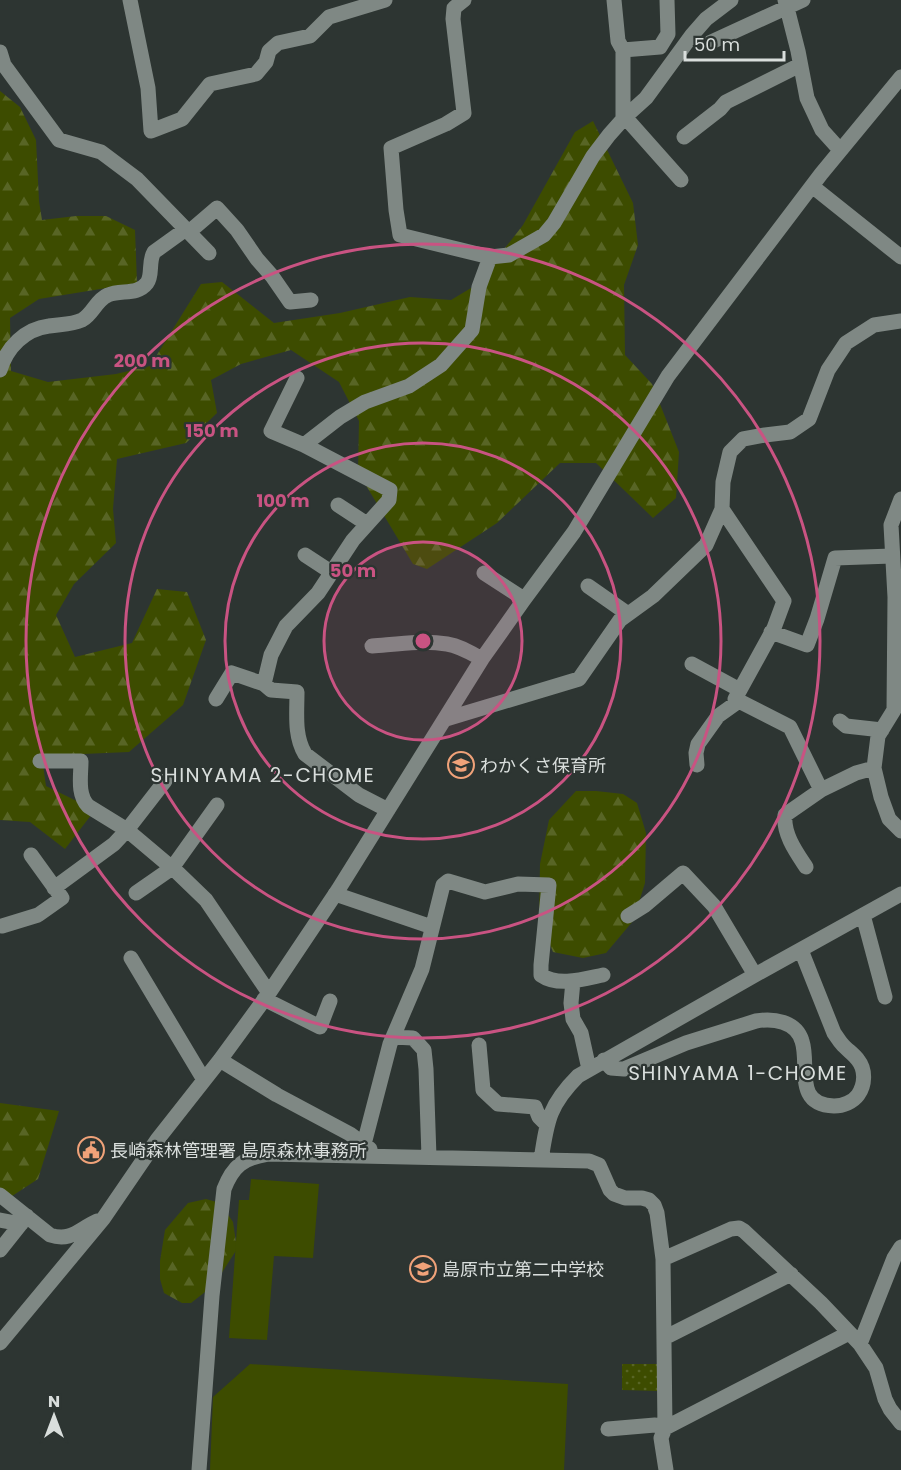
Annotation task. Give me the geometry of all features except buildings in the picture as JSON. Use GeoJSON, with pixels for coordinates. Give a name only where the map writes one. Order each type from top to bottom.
{"type":"FeatureCollection","features":[{"type":"Feature","properties":{"kind":"street"},"geometry":{"type":"LineString","coordinates":[[130,0],[148,88],[151,131],[182,119],[210,84],[256,74],[266,62],[269,51],[278,43],[310,36],[328,17],[385,0]]}},
{"type":"Feature","properties":{"kind":"street"},"geometry":{"type":"LineString","coordinates":[[464,0],[454,8],[453,19],[464,113],[446,124],[391,148],[396,210],[400,235],[490,257],[509,255],[544,235],[554,223],[593,156],[624,118],[646,98],[706,19],[730,0]]}},
{"type":"Feature","properties":{"kind":"street"},"geometry":{"type":"LineString","coordinates":[[614,0],[618,41],[623,50],[624,118],[681,180]]}},
{"type":"Feature","properties":{"kind":"street"},"geometry":{"type":"LineString","coordinates":[[623,50],[660,47],[668,34],[667,0]]}},
{"type":"Feature","properties":{"kind":"street"},"geometry":{"type":"LineString","coordinates":[[709,43],[786,4],[803,0]]}},
{"type":"Feature","properties":{"kind":"street"},"geometry":{"type":"LineString","coordinates":[[786,4],[807,98],[822,130],[840,150]]}},
{"type":"Feature","properties":{"kind":"street"},"geometry":{"type":"LineString","coordinates":[[0,52],[4,65],[59,140],[101,152],[137,179],[209,253]]}},
{"type":"Feature","properties":{"kind":"street"},"geometry":{"type":"LineString","coordinates":[[684,137],[720,110],[726,102],[800,64]]}},
{"type":"Feature","properties":{"kind":"street"},"geometry":{"type":"LineString","coordinates":[[0,1343],[103,1219],[157,1140],[220,1060],[266,996],[335,894],[482,659],[574,532],[668,376],[840,150],[901,77]]}},
{"type":"Feature","properties":{"kind":"street"},"geometry":{"type":"LineString","coordinates":[[812,186],[901,257]]}},
{"type":"Feature","properties":{"kind":"street"},"geometry":{"type":"LineString","coordinates":[[0,370],[8,351],[26,335],[47,326],[71,324],[81,320],[88,316],[99,301],[112,293],[140,290],[149,281],[151,257],[154,252],[188,231],[217,208],[237,230],[256,259],[272,276],[290,302],[311,300]]}},
{"type":"Feature","properties":{"kind":"street"},"geometry":{"type":"LineString","coordinates":[[304,445],[340,417],[365,402],[409,386],[441,365],[472,330],[479,287],[490,257]]}},
{"type":"Feature","properties":{"kind":"street"},"geometry":{"type":"LineString","coordinates":[[446,718],[579,679],[620,620],[653,596],[706,545],[722,509],[723,482],[730,452],[743,439],[790,432],[809,419],[828,370],[846,343],[874,325],[901,321]]}},
{"type":"Feature","properties":{"kind":"street"},"geometry":{"type":"LineString","coordinates":[[264,684],[271,655],[286,626],[318,593],[353,540],[389,500],[390,490],[304,445],[271,431],[297,378]]}},
{"type":"Feature","properties":{"kind":"street"},"geometry":{"type":"LineString","coordinates":[[901,499],[891,525],[892,556],[898,598],[894,710],[878,736],[874,768],[889,819],[901,831]]}},
{"type":"Feature","properties":{"kind":"street"},"geometry":{"type":"LineString","coordinates":[[338,505],[367,524]]}},
{"type":"Feature","properties":{"kind":"street"},"geometry":{"type":"LineString","coordinates":[[697,765],[698,744],[718,716],[739,695],[784,602],[722,509]]}},
{"type":"Feature","properties":{"kind":"street"},"geometry":{"type":"LineString","coordinates":[[305,555],[331,572]]}},
{"type":"Feature","properties":{"kind":"street"},"geometry":{"type":"LineString","coordinates":[[771,632],[807,645],[835,558],[892,556]]}},
{"type":"Feature","properties":{"kind":"street"},"geometry":{"type":"LineString","coordinates":[[484,573],[524,599]]}},
{"type":"Feature","properties":{"kind":"street"},"geometry":{"type":"LineString","coordinates":[[588,586],[628,614]]}},
{"type":"Feature","properties":{"kind":"street"},"geometry":{"type":"LineString","coordinates":[[372,646],[418,643],[449,644],[482,659]]}},
{"type":"Feature","properties":{"kind":"street"},"geometry":{"type":"LineString","coordinates":[[692,664],[790,727],[821,790]]}},
{"type":"Feature","properties":{"kind":"street"},"geometry":{"type":"LineString","coordinates":[[216,699],[232,673],[264,684],[271,690],[297,692],[298,737],[305,754],[359,795],[388,810]]}},
{"type":"Feature","properties":{"kind":"street"},"geometry":{"type":"LineString","coordinates":[[840,721],[846,726],[882,730]]}},
{"type":"Feature","properties":{"kind":"street"},"geometry":{"type":"LineString","coordinates":[[40,761],[81,761],[81,795],[84,802],[127,830],[206,900],[266,996],[320,1027],[330,1001]]}},
{"type":"Feature","properties":{"kind":"street"},"geometry":{"type":"LineString","coordinates":[[806,867],[793,848],[784,822],[784,815],[821,790],[856,773],[874,768]]}},
{"type":"Feature","properties":{"kind":"street"},"geometry":{"type":"LineString","coordinates":[[54,888],[114,844],[165,781]]}},
{"type":"Feature","properties":{"kind":"street"},"geometry":{"type":"LineString","coordinates":[[136,893],[172,868],[217,805]]}},
{"type":"Feature","properties":{"kind":"street"},"geometry":{"type":"LineString","coordinates":[[2,926],[38,915],[62,897],[31,855]]}},
{"type":"Feature","properties":{"kind":"street"},"geometry":{"type":"LineString","coordinates":[[628,916],[644,906],[683,873],[714,906],[755,975]]}},
{"type":"Feature","properties":{"kind":"street"},"geometry":{"type":"LineString","coordinates":[[364,1144],[390,1044],[422,969],[443,885],[448,881],[485,892],[518,884],[549,885],[541,975],[548,980],[573,981],[603,975]]}},
{"type":"Feature","properties":{"kind":"street"},"geometry":{"type":"LineString","coordinates":[[335,894],[432,927]]}},
{"type":"Feature","properties":{"kind":"street"},"geometry":{"type":"LineString","coordinates":[[541,1160],[547,1125],[554,1107],[564,1091],[578,1076],[901,894]]}},
{"type":"Feature","properties":{"kind":"street"},"geometry":{"type":"LineString","coordinates":[[863,915],[885,997]]}},
{"type":"Feature","properties":{"kind":"street"},"geometry":{"type":"LineString","coordinates":[[604,1060],[611,1068],[624,1070],[687,1043],[726,1030],[766,1019],[776,1020],[790,1026],[800,1036],[805,1081],[810,1096],[825,1105],[842,1106],[850,1102],[857,1097],[863,1083],[862,1067],[834,1033],[801,950]]}},
{"type":"Feature","properties":{"kind":"street"},"geometry":{"type":"LineString","coordinates":[[131,958],[204,1080]]}},
{"type":"Feature","properties":{"kind":"street"},"geometry":{"type":"LineString","coordinates":[[573,981],[571,1003],[573,1019],[581,1033],[589,1069]]}},
{"type":"Feature","properties":{"kind":"street"},"geometry":{"type":"LineString","coordinates":[[393,1037],[413,1038],[424,1050],[429,1157]]}},
{"type":"Feature","properties":{"kind":"street"},"geometry":{"type":"LineString","coordinates":[[479,1045],[483,1090],[498,1104],[536,1107],[539,1117],[547,1125]]}},
{"type":"Feature","properties":{"kind":"street"},"geometry":{"type":"LineString","coordinates":[[220,1060],[277,1095],[350,1134],[380,1156]]}},
{"type":"Feature","properties":{"kind":"street"},"geometry":{"type":"LineString","coordinates":[[199,1470],[212,1296],[224,1189],[234,1169],[243,1161],[261,1155],[594,1162],[601,1169],[614,1194],[625,1198],[649,1200],[657,1213],[663,1259],[665,1428],[661,1438],[666,1470]]}},
{"type":"Feature","properties":{"kind":"street"},"geometry":{"type":"LineString","coordinates":[[0,1195],[24,1220],[57,1237],[71,1236],[103,1219]]}},
{"type":"Feature","properties":{"kind":"street"},"geometry":{"type":"LineString","coordinates":[[0,1220],[24,1220]]}},
{"type":"Feature","properties":{"kind":"street"},"geometry":{"type":"LineString","coordinates":[[0,1250],[24,1220]]}},
{"type":"Feature","properties":{"kind":"street"},"geometry":{"type":"LineString","coordinates":[[663,1259],[731,1229],[739,1228],[744,1231],[791,1274],[855,1339],[876,1368],[885,1399],[896,1405],[901,1423]]}},
{"type":"Feature","properties":{"kind":"street"},"geometry":{"type":"LineString","coordinates":[[608,1429],[655,1425],[665,1428],[855,1339],[901,1247]]}},
{"type":"Feature","properties":{"kind":"street"},"geometry":{"type":"LineString","coordinates":[[664,1338],[791,1274]]}},
{"type":"Feature","properties":{"kind":"green space"},"geometry":{"type":"Polygon","coordinates":[[[0,91],[20,107],[36,140],[42,220],[76,216],[106,216],[135,230],[137,283],[39,299],[10,318],[11,371],[48,382],[116,374],[150,366],[201,284],[222,282],[274,323],[340,313],[410,297],[451,300],[476,285],[523,225],[575,132],[593,121],[633,203],[638,245],[624,285],[625,355],[652,384],[679,452],[676,498],[653,518],[596,463],[560,463],[497,523],[427,569],[413,564],[358,472],[359,421],[339,382],[291,350],[241,364],[211,380],[217,413],[186,443],[117,459],[113,509],[116,543],[74,584],[56,615],[75,657],[132,643],[157,589],[187,592],[206,640],[183,705],[129,752],[59,755],[43,765],[46,786],[95,810],[65,849],[30,822],[0,820],[0,91]]]}},
{"type":"Feature","properties":{"kind":"green space"},"geometry":{"type":"Polygon","coordinates":[[[576,791],[623,794],[637,803],[646,833],[645,883],[633,921],[606,953],[583,958],[553,952],[539,917],[540,864],[549,820],[576,791]]]}},
{"type":"Feature","properties":{"kind":"green space"},"geometry":{"type":"Polygon","coordinates":[[[0,1103],[59,1111],[38,1179],[0,1204],[0,1103]]]}},
{"type":"Feature","properties":{"kind":"green space"},"geometry":{"type":"Polygon","coordinates":[[[251,1179],[319,1184],[313,1258],[274,1256],[267,1340],[229,1338],[239,1200],[249,1200],[251,1179]]]}},
{"type":"Feature","properties":{"kind":"green space"},"geometry":{"type":"Polygon","coordinates":[[[206,1199],[220,1203],[233,1222],[237,1249],[214,1285],[191,1303],[182,1303],[164,1293],[160,1279],[160,1261],[165,1230],[188,1203],[206,1199]]]}},
{"type":"Feature","properties":{"kind":"green space"},"geometry":{"type":"Polygon","coordinates":[[[250,1364],[568,1384],[564,1470],[210,1470],[213,1397],[250,1364]]]}},
{"type":"Feature","properties":{"kind":"green space"},"geometry":{"type":"Polygon","coordinates":[[[622,1364],[658,1364],[658,1391],[622,1390],[622,1364]]]}},
{"type":"Feature","properties":{"kind":"place","name":"わかくさ保育所"},"geometry":{"type":"Point","coordinates":[461,765]}},
{"type":"Feature","properties":{"kind":"place","name":"長崎森林管理署 島原森林事務所"},"geometry":{"type":"Point","coordinates":[91,1150]}},
{"type":"Feature","properties":{"kind":"place","name":"島原市立第二中学校"},"geometry":{"type":"Point","coordinates":[423,1269]}},
{"type":"Feature","properties":{"kind":"district","name":"SHINYAMA 2-CHOME"},"geometry":{"type":"Point","coordinates":[263,775]}},
{"type":"Feature","properties":{"kind":"district","name":"SHINYAMA 1-CHOME"},"geometry":{"type":"Point","coordinates":[738,1073]}}]}
